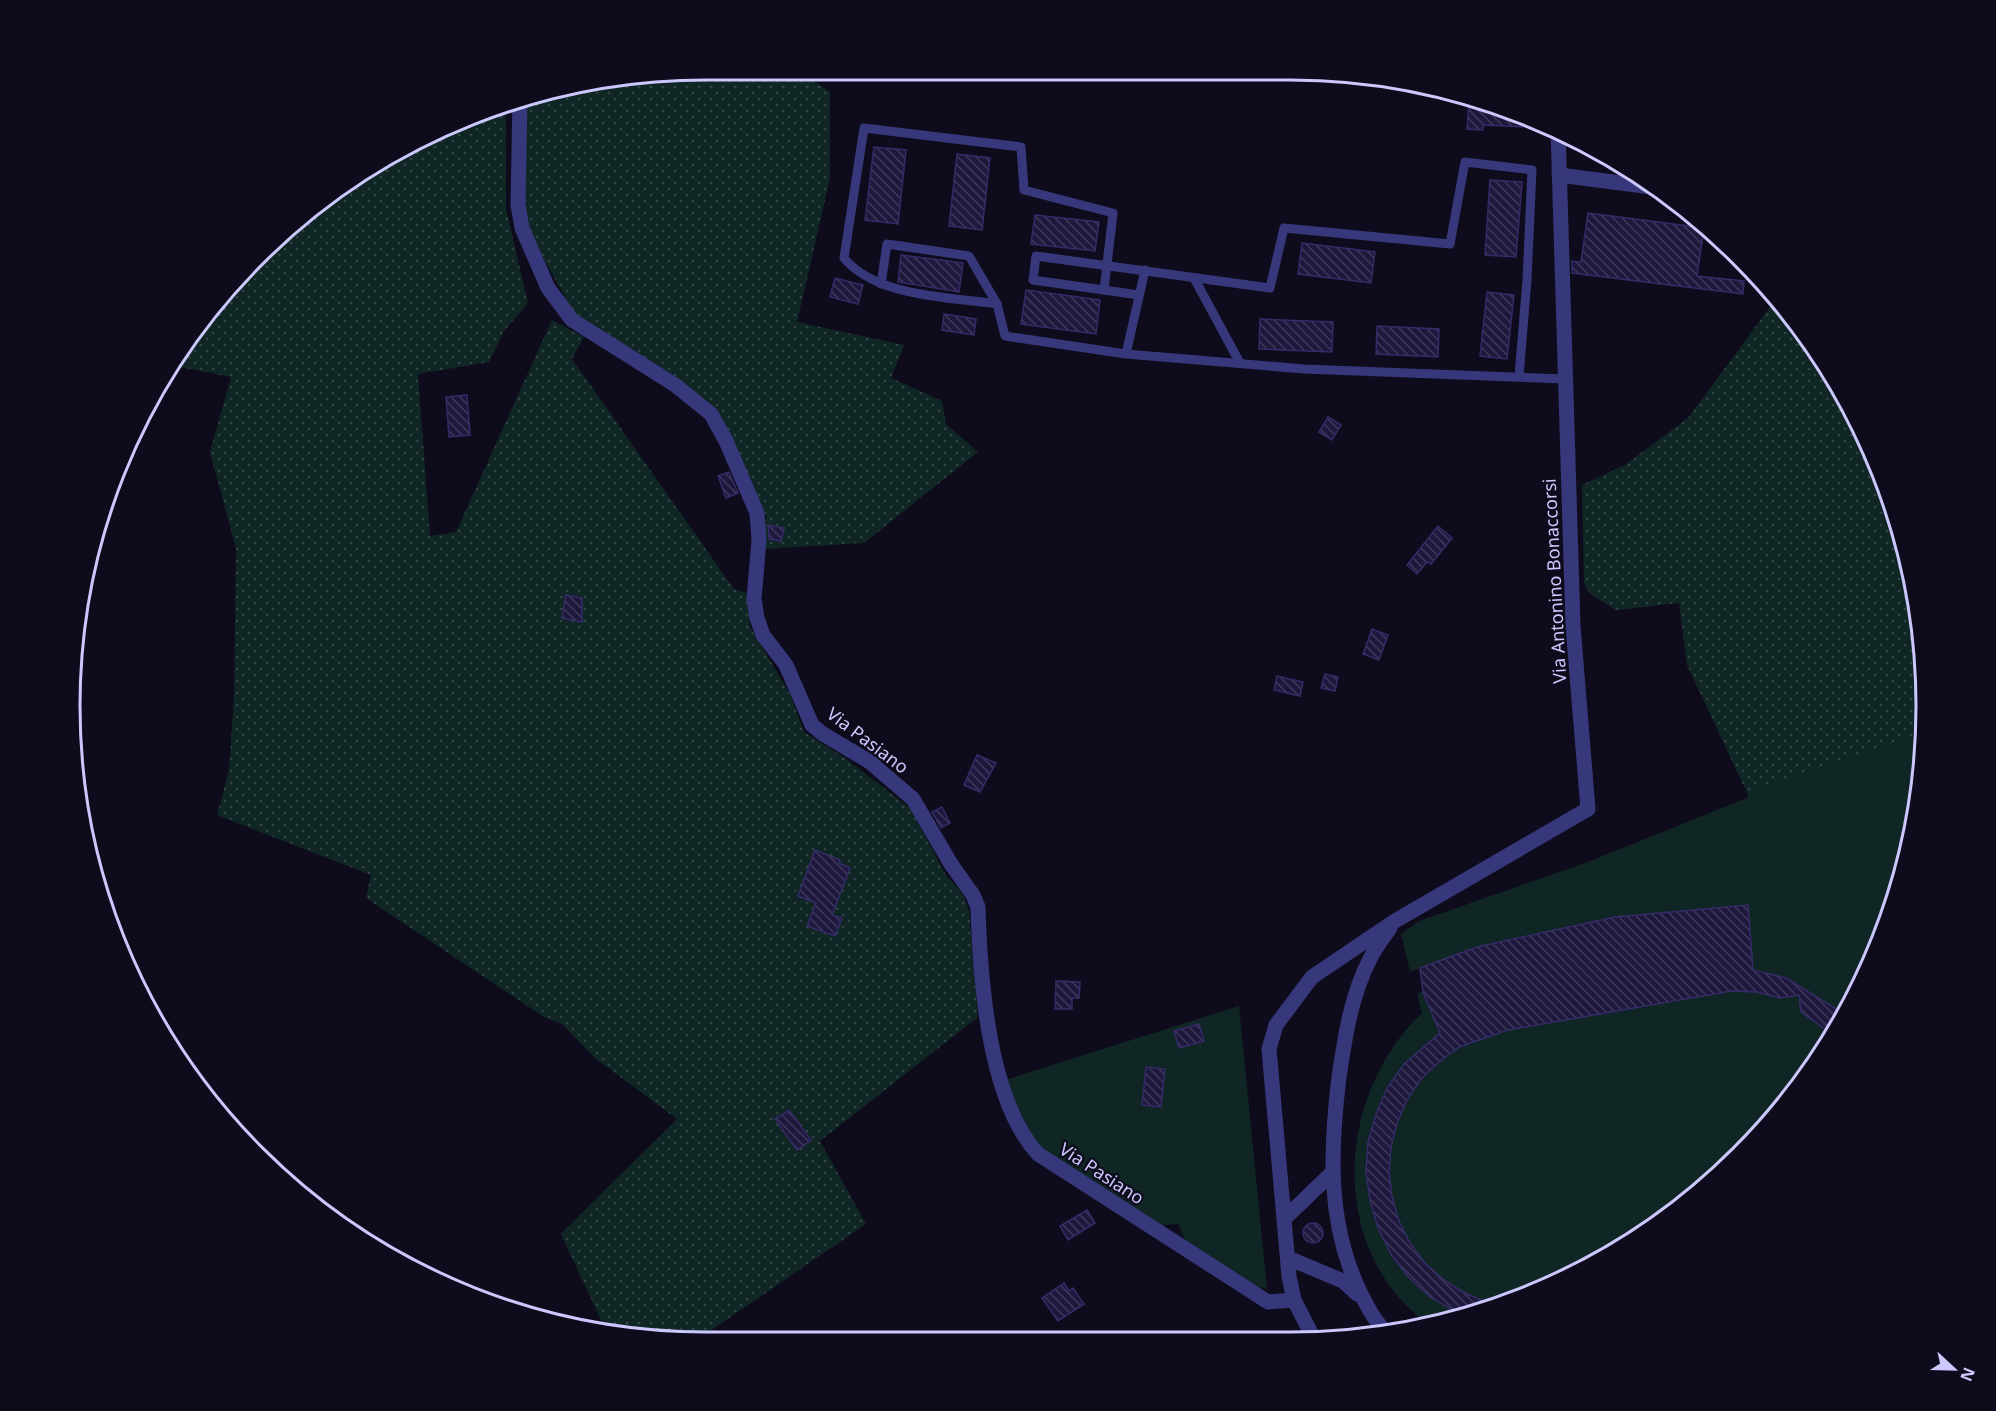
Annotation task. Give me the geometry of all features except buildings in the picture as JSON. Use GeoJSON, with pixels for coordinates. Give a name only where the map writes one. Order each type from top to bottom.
{"type":"FeatureCollection","features":[{"type":"Feature","properties":{"kind":"street","name":"Via Pasiano"},"geometry":{"type":"LineString","coordinates":[[520,108],[518,204],[522,228],[548,288],[572,320],[675,385],[711,414],[726,441],[757,513],[759,540],[754,599],[763,635],[786,665],[812,724],[823,735],[870,762],[914,799],[951,864],[973,895],[978,907],[987,1015],[1005,1100],[1023,1138],[1038,1154],[1268,1302],[1294,1300]]}},
{"type":"Feature","properties":{"kind":"street","name":"Via Antonino Bonaccorsi"},"geometry":{"type":"LineString","coordinates":[[1395,921],[1588,808],[1573,626],[1558,140]]}},
{"type":"Feature","properties":{"kind":"street"},"geometry":{"type":"LineString","coordinates":[[1559,175],[1638,185]]}},
{"type":"Feature","properties":{"kind":"street"},"geometry":{"type":"LineString","coordinates":[[1310,1331],[1294,1300],[1284,1219],[1269,1049],[1276,1025],[1312,977],[1395,921]]}},
{"type":"Feature","properties":{"kind":"street"},"geometry":{"type":"LineString","coordinates":[[1365,1303],[1353,1277],[1340,1236],[1334,1199],[1332,1149],[1345,1035],[1357,989],[1370,958],[1395,921]]}},
{"type":"Feature","properties":{"kind":"street"},"geometry":{"type":"LineString","coordinates":[[1284,1219],[1333,1172]]}},
{"type":"Feature","properties":{"kind":"street"},"geometry":{"type":"LineString","coordinates":[[1288,1258],[1343,1281],[1365,1303],[1380,1325]]}},
{"type":"Feature","properties":{"kind":"lane"},"geometry":{"type":"LineString","coordinates":[[997,304],[881,284],[854,271],[844,258],[864,128],[1021,147],[1024,190],[1113,213],[1104,290]]}},
{"type":"Feature","properties":{"kind":"lane"},"geometry":{"type":"LineString","coordinates":[[1139,294],[1033,280],[1036,256],[1270,288],[1284,228],[1450,244],[1465,162],[1532,170],[1527,280],[1519,376]]}},
{"type":"Feature","properties":{"kind":"lane"},"geometry":{"type":"LineString","coordinates":[[881,284],[887,244],[969,256],[997,304],[1005,336],[1126,354],[1304,369],[1565,379]]}},
{"type":"Feature","properties":{"kind":"lane"},"geometry":{"type":"LineString","coordinates":[[1126,354],[1145,270]]}},
{"type":"Feature","properties":{"kind":"lane"},"geometry":{"type":"LineString","coordinates":[[1194,278],[1240,363]]}},
{"type":"Feature","properties":{"kind":"green space"},"geometry":{"type":"Polygon","coordinates":[[[811,80],[830,92],[830,178],[797,322],[904,345],[891,378],[942,401],[946,424],[978,452],[864,543],[763,549],[766,515],[730,438],[714,411],[576,317],[525,225],[526,106],[583,92],[665,81],[811,80]]]}},
{"type":"Feature","properties":{"kind":"green space"},"geometry":{"type":"Polygon","coordinates":[[[506,112],[506,209],[528,303],[504,331],[489,362],[418,374],[430,536],[456,532],[552,320],[584,337],[572,359],[734,589],[747,593],[750,627],[790,694],[804,732],[845,758],[910,808],[946,875],[963,894],[969,911],[978,1017],[820,1141],[866,1224],[709,1332],[665,1330],[602,1322],[561,1234],[677,1119],[595,1058],[562,1024],[544,1017],[366,898],[371,875],[217,815],[229,770],[234,698],[236,548],[210,452],[231,377],[179,367],[209,324],[263,263],[324,209],[392,163],[466,127],[506,112]]]}},
{"type":"Feature","properties":{"kind":"green space"},"geometry":{"type":"Polygon","coordinates":[[[1770,307],[1773,307],[1811,358],[1852,429],[1869,466],[1895,543],[1911,624],[1915,665],[1915,746],[1911,787],[1895,868],[1869,945],[1855,975],[1749,797],[1687,665],[1679,603],[1616,610],[1589,593],[1584,583],[1582,485],[1625,465],[1688,418],[1770,307]]]}},
{"type":"Feature","properties":{"kind":"green space"},"geometry":{"type":"Polygon","coordinates":[[[1909,738],[1915,743],[1911,787],[1895,868],[1869,945],[1833,1018],[1787,1087],[1761,1118],[1733,1148],[1672,1202],[1604,1248],[1530,1284],[1453,1310],[1421,1317],[1395,1293],[1372,1256],[1359,1214],[1354,1171],[1359,1127],[1372,1085],[1393,1047],[1422,1013],[1417,994],[1423,991],[1420,968],[1410,972],[1401,934],[1419,921],[1588,862],[1749,797],[1747,792],[1909,738]]]}},
{"type":"Feature","properties":{"kind":"green space"},"geometry":{"type":"Polygon","coordinates":[[[1239,1006],[1267,1289],[1248,1284],[1186,1242],[1178,1224],[1156,1226],[1036,1147],[1005,1080],[1239,1006]]]}}]}
